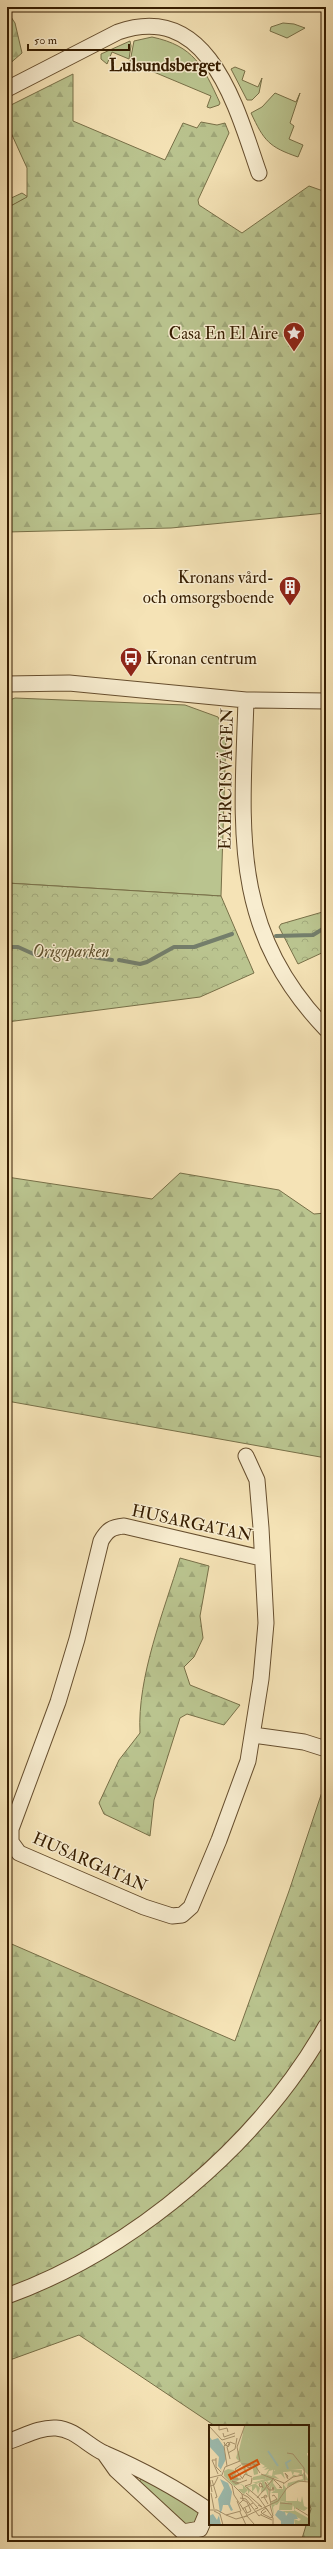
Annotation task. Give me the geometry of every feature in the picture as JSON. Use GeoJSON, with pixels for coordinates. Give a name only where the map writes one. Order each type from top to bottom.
{"type":"FeatureCollection","features":[{"type":"Feature","properties":{"kind":"street"},"geometry":{"type":"LineString","coordinates":[[7,89],[118,32],[137,26],[168,28],[195,41],[208,54],[216,67],[241,122],[259,173]]}},
{"type":"Feature","properties":{"kind":"street"},"geometry":{"type":"LineString","coordinates":[[7,684],[68,683],[246,700],[326,701]]}},
{"type":"Feature","properties":{"kind":"street","name":"EXERCISVÄGEN"},"geometry":{"type":"LineString","coordinates":[[246,700],[242,832],[251,894],[264,933],[281,970],[304,1005],[326,1029]]}},
{"type":"Feature","properties":{"kind":"street","name":"HUSARGATAN"},"geometry":{"type":"LineString","coordinates":[[246,1456],[257,1480],[261,1558],[265,1638],[253,1735],[248,1762],[219,1840],[191,1907],[182,1915],[172,1916],[144,1907],[19,1852],[11,1842],[11,1829],[58,1702],[77,1639],[101,1541],[106,1532],[114,1527],[124,1526],[261,1558]]}},
{"type":"Feature","properties":{"kind":"street"},"geometry":{"type":"LineString","coordinates":[[253,1735],[304,1742],[326,1748]]}},
{"type":"Feature","properties":{"kind":"street"},"geometry":{"type":"LineString","coordinates":[[7,2296],[80,2263],[134,2229],[187,2189],[256,2121],[295,2072],[326,2026]]}},
{"type":"Feature","properties":{"kind":"street"},"geometry":{"type":"LineString","coordinates":[[7,2442],[38,2430],[57,2428],[66,2430],[104,2452],[122,2459],[179,2489],[208,2510],[200,2529],[183,2532],[116,2470],[104,2452]]}},
{"type":"Feature","properties":{"kind":"green space"},"geometry":{"type":"Polygon","coordinates":[[[7,11],[15,23],[22,53],[7,66],[7,11]]]}},
{"type":"Feature","properties":{"kind":"green space"},"geometry":{"type":"Polygon","coordinates":[[[283,23],[294,24],[305,28],[287,38],[270,31],[271,27],[283,23]]]}},
{"type":"Feature","properties":{"kind":"green space"},"geometry":{"type":"Polygon","coordinates":[[[152,37],[178,46],[195,60],[208,78],[220,103],[219,105],[210,108],[207,107],[211,96],[130,62],[134,41],[152,37]]]}},
{"type":"Feature","properties":{"kind":"green space"},"geometry":{"type":"Polygon","coordinates":[[[130,41],[131,46],[129,59],[112,52],[107,64],[101,59],[101,54],[130,41]]]}},
{"type":"Feature","properties":{"kind":"green space"},"geometry":{"type":"Polygon","coordinates":[[[235,67],[245,71],[242,80],[258,87],[262,78],[259,93],[252,100],[247,100],[231,69],[235,67]]]}},
{"type":"Feature","properties":{"kind":"green space"},"geometry":{"type":"Polygon","coordinates":[[[73,74],[73,121],[165,160],[183,123],[197,128],[201,122],[217,125],[225,123],[229,133],[198,200],[199,205],[242,233],[309,186],[326,192],[326,513],[171,528],[7,532],[7,208],[27,197],[27,168],[7,124],[7,107],[73,74]]]}},
{"type":"Feature","properties":{"kind":"green space"},"geometry":{"type":"Polygon","coordinates":[[[275,93],[296,102],[300,93],[290,123],[294,126],[289,139],[303,145],[298,157],[280,150],[268,142],[251,113],[262,107],[275,93]]]}},
{"type":"Feature","properties":{"kind":"green space"},"geometry":{"type":"Polygon","coordinates":[[[22,193],[28,197],[7,208],[7,200],[22,193]]]}},
{"type":"Feature","properties":{"kind":"green space"},"geometry":{"type":"Polygon","coordinates":[[[15,698],[185,705],[218,717],[226,735],[221,896],[7,883],[7,701],[15,698]]]}},
{"type":"Feature","properties":{"kind":"green space","name":"Origoparken"},"geometry":{"type":"Polygon","coordinates":[[[7,883],[221,896],[254,973],[200,997],[7,1022],[7,883]]]}},
{"type":"Feature","properties":{"kind":"green space"},"geometry":{"type":"Polygon","coordinates":[[[326,911],[326,951],[298,964],[279,927],[281,924],[326,911]]]}},
{"type":"Feature","properties":{"kind":"green space"},"geometry":{"type":"Polygon","coordinates":[[[180,1173],[279,1190],[314,1214],[326,1213],[326,1458],[7,1401],[7,1177],[152,1199],[180,1173]]]}},
{"type":"Feature","properties":{"kind":"green space"},"geometry":{"type":"Polygon","coordinates":[[[180,1558],[209,1566],[200,1616],[203,1638],[194,1657],[184,1667],[190,1685],[240,1705],[224,1725],[187,1714],[180,1718],[154,1800],[150,1836],[104,1814],[99,1803],[119,1760],[140,1733],[140,1712],[147,1667],[180,1558]]]}},
{"type":"Feature","properties":{"kind":"green space"},"geometry":{"type":"Polygon","coordinates":[[[326,1780],[326,2542],[301,2542],[306,2525],[309,2525],[311,2509],[309,2502],[309,2425],[214,2425],[79,2335],[7,2361],[7,1942],[235,2041],[289,1891],[326,1780]]]}},
{"type":"Feature","properties":{"kind":"green space"},"geometry":{"type":"Polygon","coordinates":[[[141,2478],[199,2511],[196,2524],[183,2525],[139,2483],[141,2478]]]}},
{"type":"Feature","properties":{"kind":"waterway"},"geometry":{"type":"LineString","coordinates":[[276,936],[313,935],[326,927]]}},
{"type":"Feature","properties":{"kind":"waterway"},"geometry":{"type":"LineString","coordinates":[[119,960],[140,964],[147,962],[174,947],[194,947],[232,934]]}},
{"type":"Feature","properties":{"kind":"waterway"},"geometry":{"type":"LineString","coordinates":[[7,947],[18,947],[38,956],[86,956],[112,960]]}},
{"type":"Feature","properties":{"kind":"place","name":"Casa En El Aire"},"geometry":{"type":"Point","coordinates":[294,352]}},
{"type":"Feature","properties":{"kind":"place","name":"Kronans vård- och omsorgsboende"},"geometry":{"type":"Point","coordinates":[290,606]}},
{"type":"Feature","properties":{"kind":"place","name":"Kronan centrum"},"geometry":{"type":"Point","coordinates":[131,678]}},
{"type":"Feature","properties":{"kind":"district","name":"Lulsundsberget"},"geometry":{"type":"Point","coordinates":[165,65]}}]}
